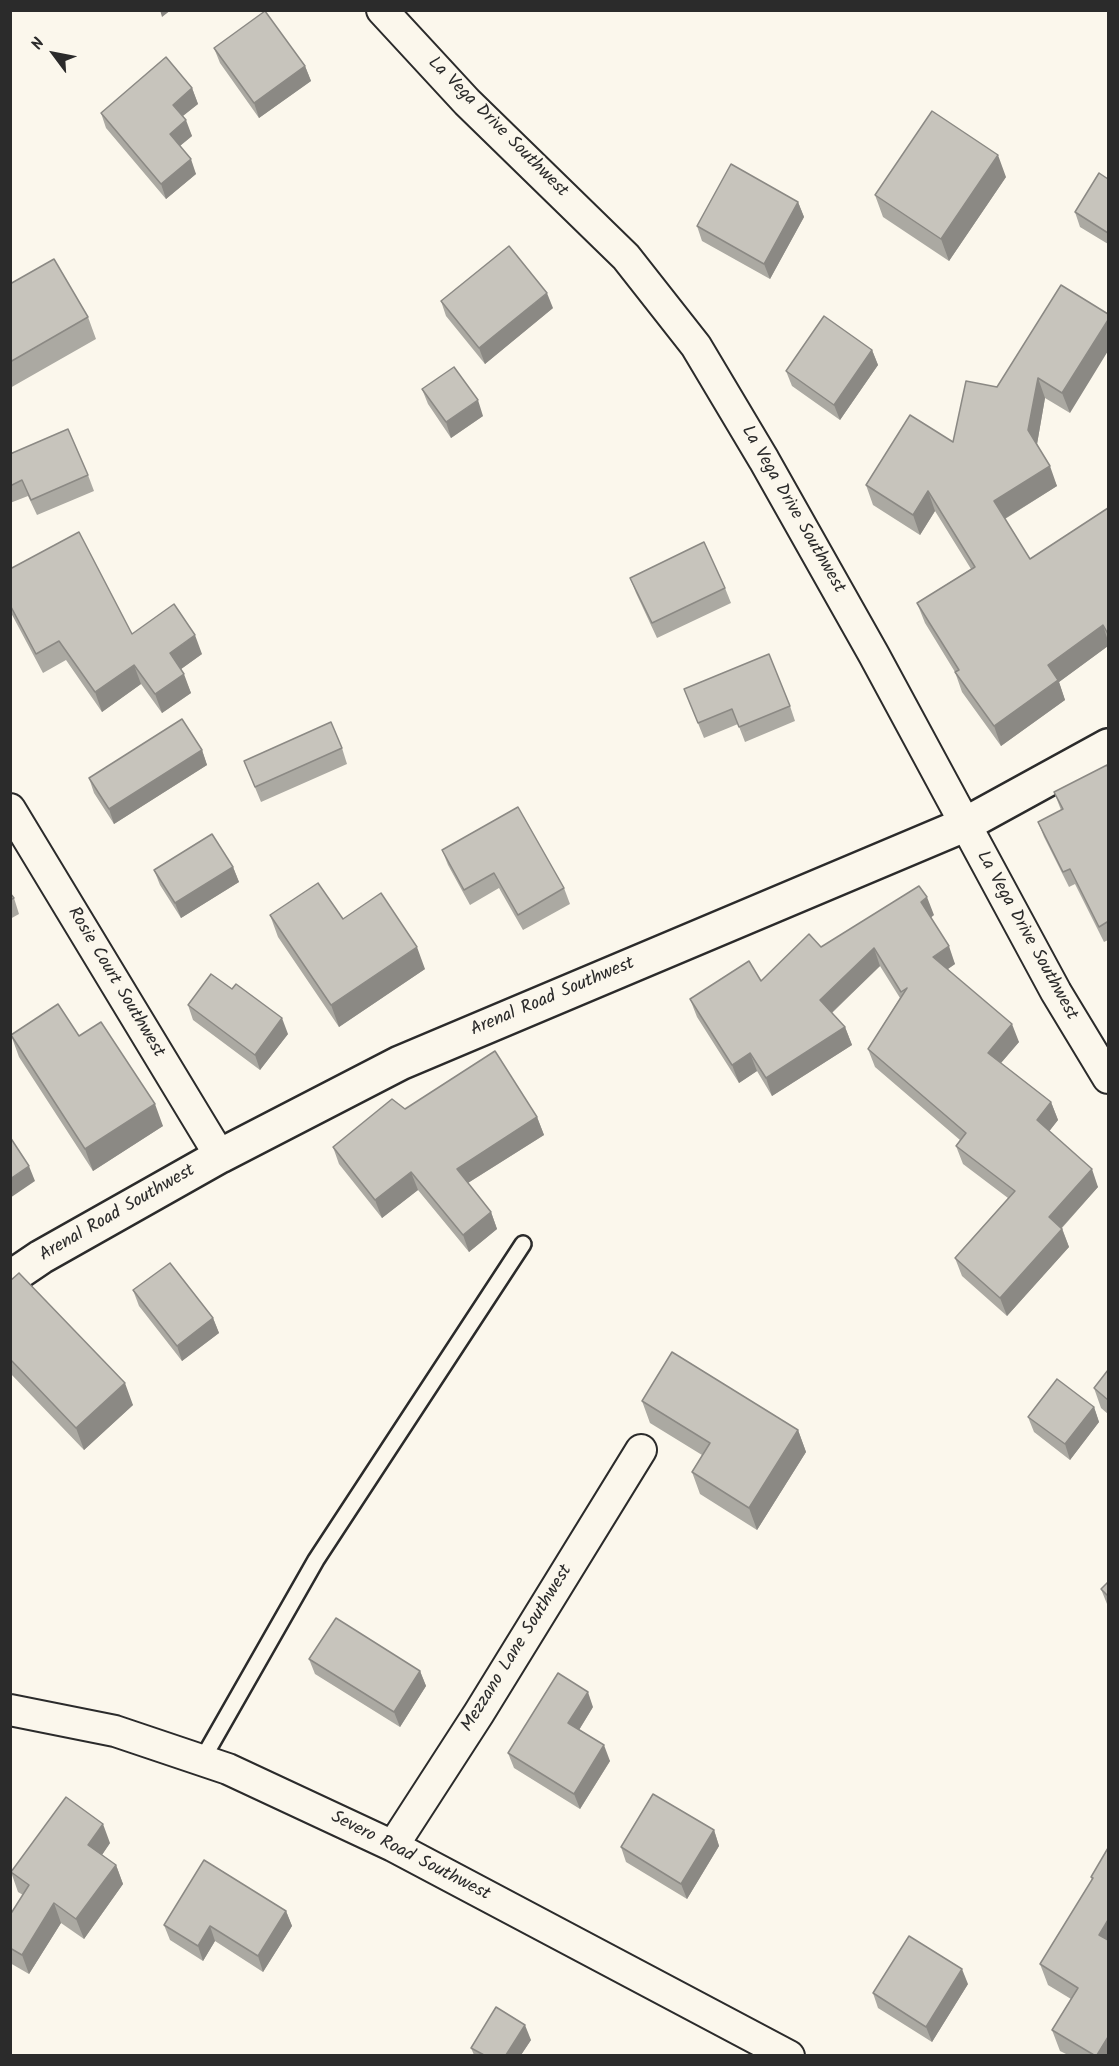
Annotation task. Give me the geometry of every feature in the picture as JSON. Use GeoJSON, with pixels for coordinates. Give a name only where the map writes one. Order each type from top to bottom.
{"type":"FeatureCollection","features":[{"type":"Feature","properties":{"kind":"street","name":"La Vega Drive Southwest"},"geometry":{"type":"LineString","coordinates":[[382,10],[467,102],[562,192],[626,257],[696,346],[764,460],[868,644],[1056,992],[1108,1078]]}},
{"type":"Feature","properties":{"kind":"street","name":"Arenal Road Southwest"},"geometry":{"type":"LineString","coordinates":[[10,1278],[41,1257],[220,1156],[399,1063],[964,825],[1108,746]]}},
{"type":"Feature","properties":{"kind":"street","name":"Rosie Court Southwest"},"geometry":{"type":"LineString","coordinates":[[10,809],[220,1156]]}},
{"type":"Feature","properties":{"kind":"street","name":"Mezzano Lane Southwest"},"geometry":{"type":"LineString","coordinates":[[393,1846],[479,1713],[642,1450]]}},
{"type":"Feature","properties":{"kind":"street","name":"Severo Road Southwest"},"geometry":{"type":"LineString","coordinates":[[10,1710],[115,1731],[228,1769],[393,1846],[789,2055]]}},
{"type":"Feature","properties":{"kind":"lane"},"geometry":{"type":"LineString","coordinates":[[202,1760],[316,1560],[523,1244]]}},
{"type":"Feature","properties":{"kind":"building"},"geometry":{"type":"Polygon","coordinates":[[[265,11],[305,66],[254,103],[214,48],[265,11]]]}},
{"type":"Feature","properties":{"kind":"building"},"geometry":{"type":"Polygon","coordinates":[[[166,57],[192,88],[173,105],[186,120],[170,134],[191,159],[161,184],[101,113],[166,57]]]}},
{"type":"Feature","properties":{"kind":"building"},"geometry":{"type":"Polygon","coordinates":[[[932,111],[998,155],[941,239],[875,195],[932,111]]]}},
{"type":"Feature","properties":{"kind":"building"},"geometry":{"type":"Polygon","coordinates":[[[731,164],[798,202],[764,264],[697,226],[731,164]]]}},
{"type":"Feature","properties":{"kind":"building"},"geometry":{"type":"Polygon","coordinates":[[[1099,173],[1108,179],[1108,233],[1075,212],[1099,173]]]}},
{"type":"Feature","properties":{"kind":"building"},"geometry":{"type":"Polygon","coordinates":[[[509,246],[547,293],[479,348],[441,301],[509,246]]]}},
{"type":"Feature","properties":{"kind":"building"},"geometry":{"type":"Polygon","coordinates":[[[54,259],[88,317],[10,362],[10,284],[54,259]]]}},
{"type":"Feature","properties":{"kind":"building"},"geometry":{"type":"Polygon","coordinates":[[[1061,285],[1108,314],[1108,320],[1062,393],[1038,378],[1028,430],[1050,466],[994,501],[1030,559],[1108,508],[1108,634],[1103,625],[1048,665],[1058,680],[994,726],[955,672],[959,670],[917,603],[975,567],[928,491],[913,515],[866,485],[910,415],[953,442],[966,381],[997,387],[1061,285]]]}},
{"type":"Feature","properties":{"kind":"building"},"geometry":{"type":"Polygon","coordinates":[[[824,316],[872,350],[834,405],[786,371],[824,316]]]}},
{"type":"Feature","properties":{"kind":"building"},"geometry":{"type":"Polygon","coordinates":[[[454,367],[478,400],[446,422],[422,389],[454,367]]]}},
{"type":"Feature","properties":{"kind":"building"},"geometry":{"type":"Polygon","coordinates":[[[68,429],[88,475],[31,500],[22,480],[10,486],[10,454],[68,429]]]}},
{"type":"Feature","properties":{"kind":"building"},"geometry":{"type":"Polygon","coordinates":[[[79,532],[132,634],[174,604],[195,635],[170,653],[184,674],[155,694],[134,665],[95,692],[59,641],[36,654],[10,605],[10,569],[79,532]]]}},
{"type":"Feature","properties":{"kind":"building"},"geometry":{"type":"Polygon","coordinates":[[[704,542],[725,588],[652,623],[630,578],[704,542]]]}},
{"type":"Feature","properties":{"kind":"building"},"geometry":{"type":"Polygon","coordinates":[[[769,654],[790,706],[739,727],[732,709],[698,723],[684,689],[769,654]]]}},
{"type":"Feature","properties":{"kind":"building"},"geometry":{"type":"Polygon","coordinates":[[[182,719],[202,750],[109,809],[89,778],[182,719]]]}},
{"type":"Feature","properties":{"kind":"building"},"geometry":{"type":"Polygon","coordinates":[[[331,722],[342,748],[255,787],[244,761],[331,722]]]}},
{"type":"Feature","properties":{"kind":"building"},"geometry":{"type":"Polygon","coordinates":[[[1107,765],[1108,924],[1107,922],[1099,927],[1070,869],[1063,872],[1038,822],[1063,809],[1054,792],[1107,765]]]}},
{"type":"Feature","properties":{"kind":"building"},"geometry":{"type":"Polygon","coordinates":[[[518,807],[564,888],[518,915],[494,873],[464,890],[442,850],[518,807]]]}},
{"type":"Feature","properties":{"kind":"building"},"geometry":{"type":"Polygon","coordinates":[[[212,834],[233,867],[175,903],[154,870],[212,834]]]}},
{"type":"Feature","properties":{"kind":"building"},"geometry":{"type":"Polygon","coordinates":[[[318,883],[343,919],[381,893],[417,947],[331,1005],[270,915],[318,883]]]}},
{"type":"Feature","properties":{"kind":"building"},"geometry":{"type":"Polygon","coordinates":[[[919,886],[927,897],[921,902],[949,946],[933,957],[1012,1024],[988,1053],[1051,1102],[1037,1120],[1092,1169],[1049,1217],[1062,1229],[1000,1298],[955,1258],[1015,1191],[956,1146],[966,1133],[868,1049],[907,988],[901,992],[874,948],[820,1000],[845,1027],[766,1078],[750,1053],[732,1065],[690,999],[749,961],[761,981],[809,934],[821,947],[919,886]]]}},
{"type":"Feature","properties":{"kind":"building"},"geometry":{"type":"Polygon","coordinates":[[[211,974],[232,989],[236,984],[282,1018],[255,1055],[188,1005],[211,974]]]}},
{"type":"Feature","properties":{"kind":"building"},"geometry":{"type":"Polygon","coordinates":[[[58,1004],[79,1036],[101,1022],[155,1104],[85,1149],[11,1035],[58,1004]]]}},
{"type":"Feature","properties":{"kind":"building"},"geometry":{"type":"Polygon","coordinates":[[[495,1051],[537,1117],[457,1169],[491,1212],[463,1235],[411,1172],[375,1200],[333,1147],[392,1099],[405,1109],[495,1051]]]}},
{"type":"Feature","properties":{"kind":"building"},"geometry":{"type":"Polygon","coordinates":[[[10,1137],[29,1166],[10,1179],[10,1137]]]}},
{"type":"Feature","properties":{"kind":"building"},"geometry":{"type":"Polygon","coordinates":[[[170,1263],[213,1318],[177,1346],[133,1290],[170,1263]]]}},
{"type":"Feature","properties":{"kind":"building"},"geometry":{"type":"Polygon","coordinates":[[[19,1273],[125,1383],[76,1428],[10,1359],[10,1281],[19,1273]]]}},
{"type":"Feature","properties":{"kind":"building"},"geometry":{"type":"Polygon","coordinates":[[[672,1352],[798,1430],[749,1508],[692,1472],[710,1443],[642,1401],[672,1352]]]}},
{"type":"Feature","properties":{"kind":"building"},"geometry":{"type":"Polygon","coordinates":[[[1108,1370],[1108,1400],[1094,1388],[1108,1370]]]}},
{"type":"Feature","properties":{"kind":"building"},"geometry":{"type":"Polygon","coordinates":[[[1057,1379],[1094,1407],[1065,1444],[1028,1417],[1057,1379]]]}},
{"type":"Feature","properties":{"kind":"building"},"geometry":{"type":"Polygon","coordinates":[[[1108,1582],[1108,1596],[1101,1589],[1108,1582]]]}},
{"type":"Feature","properties":{"kind":"building"},"geometry":{"type":"Polygon","coordinates":[[[336,1618],[420,1671],[394,1712],[309,1659],[336,1618]]]}},
{"type":"Feature","properties":{"kind":"building"},"geometry":{"type":"Polygon","coordinates":[[[558,1673],[588,1692],[568,1723],[604,1745],[574,1794],[508,1753],[558,1673]]]}},
{"type":"Feature","properties":{"kind":"building"},"geometry":{"type":"Polygon","coordinates":[[[653,1794],[714,1830],[681,1884],[621,1847],[653,1794]]]}},
{"type":"Feature","properties":{"kind":"building"},"geometry":{"type":"Polygon","coordinates":[[[66,1797],[103,1824],[88,1845],[116,1865],[76,1919],[54,1903],[22,1955],[10,1948],[10,1915],[29,1885],[11,1872],[66,1797]]]}},
{"type":"Feature","properties":{"kind":"building"},"geometry":{"type":"Polygon","coordinates":[[[1108,1848],[1108,1920],[1099,1935],[1108,1940],[1108,2037],[1097,2055],[1094,2055],[1052,2030],[1078,1988],[1040,1964],[1093,1878],[1091,1877],[1108,1848]]]}},
{"type":"Feature","properties":{"kind":"building"},"geometry":{"type":"Polygon","coordinates":[[[204,1860],[286,1911],[258,1956],[210,1926],[198,1946],[164,1925],[204,1860]]]}},
{"type":"Feature","properties":{"kind":"building"},"geometry":{"type":"Polygon","coordinates":[[[909,1936],[962,1969],[926,2027],[873,1993],[909,1936]]]}},
{"type":"Feature","properties":{"kind":"building"},"geometry":{"type":"Polygon","coordinates":[[[496,2007],[525,2025],[506,2055],[484,2055],[471,2048],[496,2007]]]}}]}
